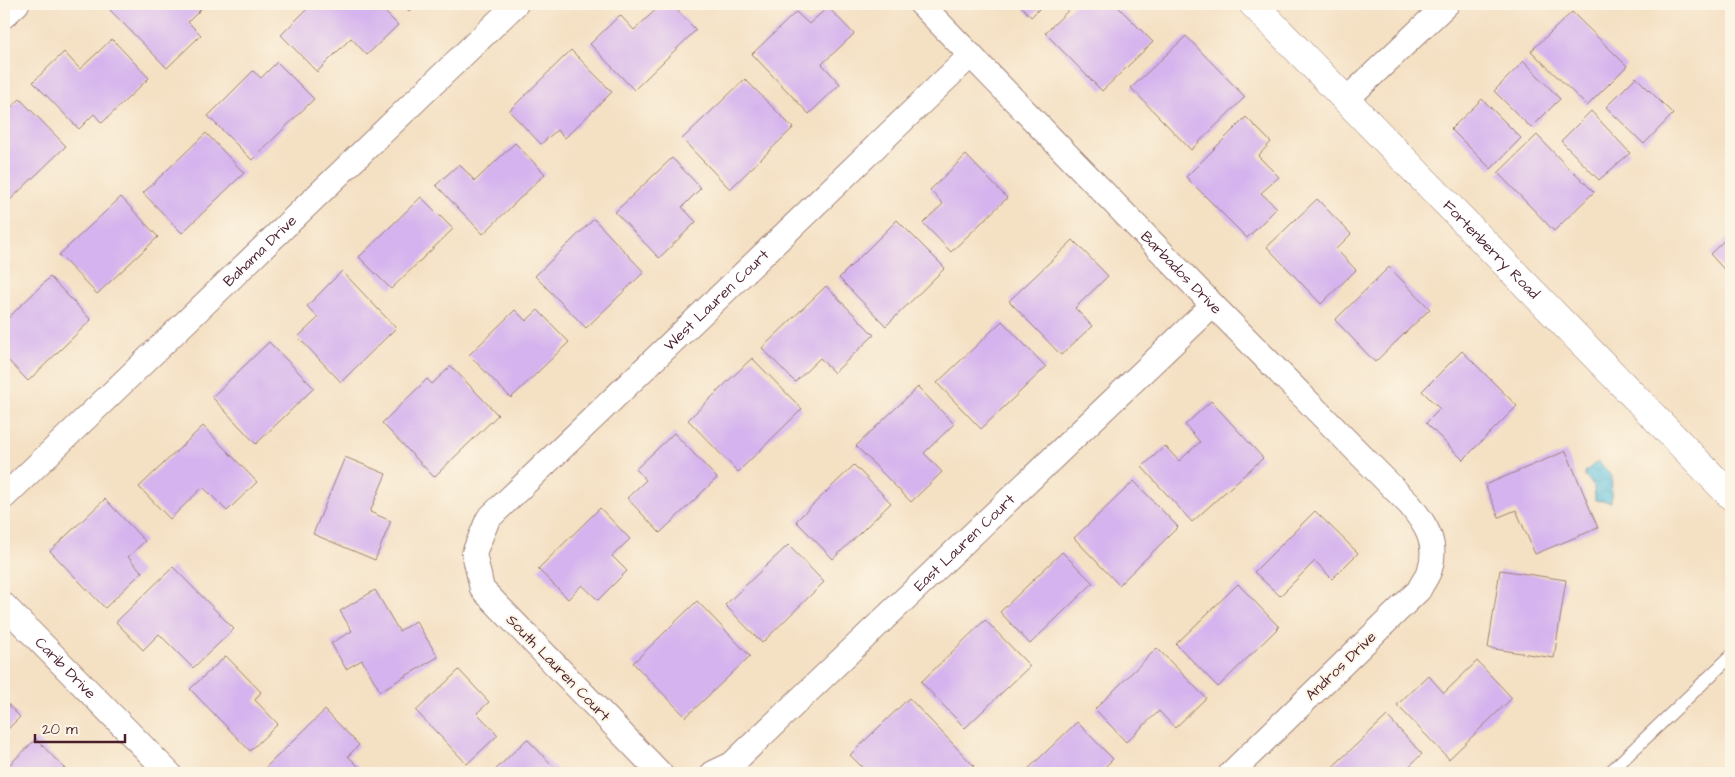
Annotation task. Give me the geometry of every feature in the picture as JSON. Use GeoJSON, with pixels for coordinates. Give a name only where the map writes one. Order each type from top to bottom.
{"type":"FeatureCollection","features":[{"type":"Feature","properties":{"kind":"street"},"geometry":{"type":"LineString","coordinates":[[4,16],[17,4]]}},
{"type":"Feature","properties":{"kind":"street","name":"Bahama Drive"},"geometry":{"type":"LineString","coordinates":[[4,498],[516,4]]}},
{"type":"Feature","properties":{"kind":"street","name":"Barbados Drive"},"geometry":{"type":"LineString","coordinates":[[921,4],[1410,505],[1425,525],[1433,547]]}},
{"type":"Feature","properties":{"kind":"street","name":"Fortenberry Road"},"geometry":{"type":"LineString","coordinates":[[1253,4],[1731,496]]}},
{"type":"Feature","properties":{"kind":"street"},"geometry":{"type":"LineString","coordinates":[[1347,99],[1447,4]]}},
{"type":"Feature","properties":{"kind":"street","name":"West Lauren Court"},"geometry":{"type":"LineString","coordinates":[[474,553],[488,519],[971,55]]}},
{"type":"Feature","properties":{"kind":"street","name":"East Lauren Court"},"geometry":{"type":"LineString","coordinates":[[713,773],[732,764],[1213,305]]}},
{"type":"Feature","properties":{"kind":"street","name":"Andros Drive"},"geometry":{"type":"LineString","coordinates":[[1231,773],[1419,590],[1430,570],[1433,547]]}},
{"type":"Feature","properties":{"kind":"street","name":"South Lauren Court"},"geometry":{"type":"LineString","coordinates":[[474,553],[482,589],[660,773]]}},
{"type":"Feature","properties":{"kind":"street","name":"Carib Drive"},"geometry":{"type":"LineString","coordinates":[[4,604],[169,773]]}},
{"type":"Feature","properties":{"kind":"lane"},"geometry":{"type":"LineString","coordinates":[[1609,773],[1731,656]]}},
{"type":"Feature","properties":{"kind":"water"},"geometry":{"type":"Polygon","coordinates":[[[1598,461],[1612,476],[1611,502],[1595,500],[1594,486],[1585,476],[1585,472],[1598,461]]]}},
{"type":"Feature","properties":{"kind":"building"},"geometry":{"type":"Polygon","coordinates":[[[116,4],[196,4],[201,9],[188,22],[201,35],[167,68],[110,10],[116,4]]]}},
{"type":"Feature","properties":{"kind":"building"},"geometry":{"type":"Polygon","coordinates":[[[312,4],[377,4],[398,25],[367,55],[351,38],[317,72],[281,35],[312,4]]]}},
{"type":"Feature","properties":{"kind":"building"},"geometry":{"type":"Polygon","coordinates":[[[402,4],[416,4],[409,11],[402,4]]]}},
{"type":"Feature","properties":{"kind":"building"},"geometry":{"type":"Polygon","coordinates":[[[662,4],[671,4],[696,30],[634,90],[590,44],[620,15],[634,30],[662,4]]]}},
{"type":"Feature","properties":{"kind":"building"},"geometry":{"type":"Polygon","coordinates":[[[1019,4],[1044,4],[1031,17],[1019,4]]]}},
{"type":"Feature","properties":{"kind":"building"},"geometry":{"type":"Polygon","coordinates":[[[1075,4],[1115,4],[1153,42],[1102,91],[1045,33],[1075,4]]]}},
{"type":"Feature","properties":{"kind":"building"},"geometry":{"type":"Polygon","coordinates":[[[828,7],[854,34],[822,64],[840,84],[809,114],[752,54],[796,12],[809,24],[828,7]]]}},
{"type":"Feature","properties":{"kind":"building"},"geometry":{"type":"Polygon","coordinates":[[[1572,12],[1627,66],[1587,106],[1531,51],[1572,12]]]}},
{"type":"Feature","properties":{"kind":"building"},"geometry":{"type":"Polygon","coordinates":[[[1186,36],[1245,97],[1191,150],[1131,88],[1186,36]]]}},
{"type":"Feature","properties":{"kind":"building"},"geometry":{"type":"Polygon","coordinates":[[[112,39],[149,78],[102,123],[94,114],[79,129],[33,82],[64,52],[80,69],[112,39]]]}},
{"type":"Feature","properties":{"kind":"building"},"geometry":{"type":"Polygon","coordinates":[[[571,50],[612,92],[565,138],[557,130],[541,144],[509,111],[571,50]]]}},
{"type":"Feature","properties":{"kind":"building"},"geometry":{"type":"Polygon","coordinates":[[[1524,61],[1560,99],[1531,128],[1494,91],[1524,61]]]}},
{"type":"Feature","properties":{"kind":"building"},"geometry":{"type":"Polygon","coordinates":[[[277,62],[314,99],[252,160],[208,116],[253,71],[261,78],[277,62]]]}},
{"type":"Feature","properties":{"kind":"building"},"geometry":{"type":"Polygon","coordinates":[[[1636,77],[1673,114],[1644,144],[1606,107],[1636,77]]]}},
{"type":"Feature","properties":{"kind":"building"},"geometry":{"type":"Polygon","coordinates":[[[745,79],[793,128],[730,189],[682,139],[745,79]]]}},
{"type":"Feature","properties":{"kind":"building"},"geometry":{"type":"Polygon","coordinates":[[[20,99],[66,146],[7,203],[4,199],[4,114],[20,99]]]}},
{"type":"Feature","properties":{"kind":"building"},"geometry":{"type":"Polygon","coordinates":[[[1482,99],[1521,138],[1491,169],[1451,129],[1482,99]]]}},
{"type":"Feature","properties":{"kind":"building"},"geometry":{"type":"Polygon","coordinates":[[[1591,111],[1630,153],[1599,180],[1561,141],[1591,111]]]}},
{"type":"Feature","properties":{"kind":"building"},"geometry":{"type":"Polygon","coordinates":[[[1246,117],[1271,142],[1258,156],[1279,177],[1261,193],[1277,208],[1247,238],[1186,177],[1246,117]]]}},
{"type":"Feature","properties":{"kind":"building"},"geometry":{"type":"Polygon","coordinates":[[[206,133],[244,173],[182,233],[143,193],[206,133]]]}},
{"type":"Feature","properties":{"kind":"building"},"geometry":{"type":"Polygon","coordinates":[[[1537,135],[1594,192],[1554,231],[1498,173],[1537,135]]]}},
{"type":"Feature","properties":{"kind":"building"},"geometry":{"type":"Polygon","coordinates":[[[515,143],[545,174],[483,234],[436,185],[459,164],[475,181],[515,143]]]}},
{"type":"Feature","properties":{"kind":"building"},"geometry":{"type":"Polygon","coordinates":[[[966,155],[1007,198],[951,252],[923,223],[943,204],[930,190],[966,155]]]}},
{"type":"Feature","properties":{"kind":"building"},"geometry":{"type":"Polygon","coordinates":[[[672,158],[701,188],[682,207],[696,222],[659,258],[615,212],[672,158]]]}},
{"type":"Feature","properties":{"kind":"building"},"geometry":{"type":"Polygon","coordinates":[[[121,197],[158,237],[97,294],[59,255],[121,197]]]}},
{"type":"Feature","properties":{"kind":"building"},"geometry":{"type":"Polygon","coordinates":[[[421,197],[453,229],[391,289],[359,257],[421,197]]]}},
{"type":"Feature","properties":{"kind":"building"},"geometry":{"type":"Polygon","coordinates":[[[1317,199],[1351,234],[1336,249],[1356,270],[1321,304],[1267,247],[1317,199]]]}},
{"type":"Feature","properties":{"kind":"building"},"geometry":{"type":"Polygon","coordinates":[[[594,219],[644,272],[586,328],[535,276],[594,219]]]}},
{"type":"Feature","properties":{"kind":"building"},"geometry":{"type":"Polygon","coordinates":[[[897,220],[945,268],[886,326],[839,278],[897,220]]]}},
{"type":"Feature","properties":{"kind":"building"},"geometry":{"type":"Polygon","coordinates":[[[1731,234],[1731,277],[1710,254],[1731,234]]]}},
{"type":"Feature","properties":{"kind":"building"},"geometry":{"type":"Polygon","coordinates":[[[1073,240],[1108,276],[1075,308],[1092,326],[1061,355],[1009,301],[1073,240]]]}},
{"type":"Feature","properties":{"kind":"building"},"geometry":{"type":"Polygon","coordinates":[[[1389,267],[1430,309],[1375,362],[1335,320],[1389,267]]]}},
{"type":"Feature","properties":{"kind":"building"},"geometry":{"type":"Polygon","coordinates":[[[342,271],[396,328],[341,382],[298,337],[318,318],[307,306],[342,271]]]}},
{"type":"Feature","properties":{"kind":"building"},"geometry":{"type":"Polygon","coordinates":[[[50,277],[91,320],[28,381],[4,356],[4,322],[50,277]]]}},
{"type":"Feature","properties":{"kind":"building"},"geometry":{"type":"Polygon","coordinates":[[[826,286],[874,335],[834,373],[820,358],[795,382],[762,348],[826,286]]]}},
{"type":"Feature","properties":{"kind":"building"},"geometry":{"type":"Polygon","coordinates":[[[515,310],[526,321],[538,310],[569,342],[511,398],[469,355],[515,310]]]}},
{"type":"Feature","properties":{"kind":"building"},"geometry":{"type":"Polygon","coordinates":[[[1002,321],[1046,367],[981,429],[937,383],[1002,321]]]}},
{"type":"Feature","properties":{"kind":"building"},"geometry":{"type":"Polygon","coordinates":[[[269,342],[314,388],[256,444],[212,397],[269,342]]]}},
{"type":"Feature","properties":{"kind":"building"},"geometry":{"type":"Polygon","coordinates":[[[1462,351],[1517,406],[1463,460],[1426,423],[1440,409],[1422,391],[1462,351]]]}},
{"type":"Feature","properties":{"kind":"building"},"geometry":{"type":"Polygon","coordinates":[[[752,358],[802,409],[738,472],[688,420],[752,358]]]}},
{"type":"Feature","properties":{"kind":"building"},"geometry":{"type":"Polygon","coordinates":[[[451,366],[498,415],[434,477],[382,423],[427,379],[432,384],[451,366]]]}},
{"type":"Feature","properties":{"kind":"building"},"geometry":{"type":"Polygon","coordinates":[[[918,387],[954,424],[924,453],[942,472],[911,502],[856,446],[918,387]]]}},
{"type":"Feature","properties":{"kind":"building"},"geometry":{"type":"Polygon","coordinates":[[[1211,401],[1263,458],[1192,522],[1142,467],[1165,446],[1179,461],[1200,442],[1185,425],[1211,401]]]}},
{"type":"Feature","properties":{"kind":"building"},"geometry":{"type":"Polygon","coordinates":[[[203,426],[257,482],[227,511],[203,487],[170,519],[139,487],[203,426]]]}},
{"type":"Feature","properties":{"kind":"building"},"geometry":{"type":"Polygon","coordinates":[[[674,433],[717,478],[660,533],[627,498],[646,480],[636,469],[674,433]]]}},
{"type":"Feature","properties":{"kind":"building"},"geometry":{"type":"Polygon","coordinates":[[[1566,451],[1598,528],[1535,554],[1516,510],[1499,517],[1485,485],[1566,451]]]}},
{"type":"Feature","properties":{"kind":"building"},"geometry":{"type":"Polygon","coordinates":[[[345,457],[386,474],[370,512],[391,521],[375,560],[313,534],[345,457]]]}},
{"type":"Feature","properties":{"kind":"building"},"geometry":{"type":"Polygon","coordinates":[[[854,465],[891,503],[833,559],[796,521],[854,465]]]}},
{"type":"Feature","properties":{"kind":"building"},"geometry":{"type":"Polygon","coordinates":[[[1134,481],[1178,527],[1119,585],[1074,538],[1134,481]]]}},
{"type":"Feature","properties":{"kind":"building"},"geometry":{"type":"Polygon","coordinates":[[[105,499],[145,541],[128,557],[142,572],[105,608],[50,551],[105,499]]]}},
{"type":"Feature","properties":{"kind":"building"},"geometry":{"type":"Polygon","coordinates":[[[600,508],[630,539],[612,556],[627,571],[598,600],[582,585],[568,599],[538,569],[600,508]]]}},
{"type":"Feature","properties":{"kind":"building"},"geometry":{"type":"Polygon","coordinates":[[[1315,511],[1358,553],[1332,579],[1315,561],[1280,596],[1254,572],[1315,511]]]}},
{"type":"Feature","properties":{"kind":"building"},"geometry":{"type":"Polygon","coordinates":[[[788,545],[824,582],[762,643],[725,605],[788,545]]]}},
{"type":"Feature","properties":{"kind":"building"},"geometry":{"type":"Polygon","coordinates":[[[1062,552],[1093,583],[1030,644],[1000,612],[1062,552]]]}},
{"type":"Feature","properties":{"kind":"building"},"geometry":{"type":"Polygon","coordinates":[[[173,567],[234,629],[193,668],[159,634],[143,650],[116,622],[173,567]]]}},
{"type":"Feature","properties":{"kind":"building"},"geometry":{"type":"Polygon","coordinates":[[[1500,570],[1566,580],[1554,658],[1488,648],[1500,570]]]}},
{"type":"Feature","properties":{"kind":"building"},"geometry":{"type":"Polygon","coordinates":[[[1238,584],[1279,627],[1218,687],[1176,644],[1238,584]]]}},
{"type":"Feature","properties":{"kind":"building"},"geometry":{"type":"Polygon","coordinates":[[[375,590],[399,631],[416,621],[438,657],[380,691],[362,660],[346,669],[331,643],[352,631],[340,611],[375,590]]]}},
{"type":"Feature","properties":{"kind":"building"},"geometry":{"type":"Polygon","coordinates":[[[697,601],[750,656],[686,717],[633,663],[697,601]]]}},
{"type":"Feature","properties":{"kind":"building"},"geometry":{"type":"Polygon","coordinates":[[[985,620],[1030,666],[965,728],[921,682],[985,620]]]}},
{"type":"Feature","properties":{"kind":"building"},"geometry":{"type":"Polygon","coordinates":[[[1157,648],[1206,698],[1175,728],[1159,711],[1126,742],[1095,709],[1157,648]]]}},
{"type":"Feature","properties":{"kind":"building"},"geometry":{"type":"Polygon","coordinates":[[[226,656],[261,692],[255,700],[278,724],[250,751],[190,689],[226,656]]]}},
{"type":"Feature","properties":{"kind":"building"},"geometry":{"type":"Polygon","coordinates":[[[1477,661],[1512,698],[1449,759],[1397,705],[1428,675],[1444,693],[1477,661]]]}},
{"type":"Feature","properties":{"kind":"building"},"geometry":{"type":"Polygon","coordinates":[[[459,670],[489,702],[477,713],[498,735],[467,764],[416,711],[459,670]]]}},
{"type":"Feature","properties":{"kind":"building"},"geometry":{"type":"Polygon","coordinates":[[[909,698],[974,766],[966,773],[868,773],[850,755],[909,698]]]}},
{"type":"Feature","properties":{"kind":"building"},"geometry":{"type":"Polygon","coordinates":[[[4,700],[20,717],[4,733],[4,700]]]}},
{"type":"Feature","properties":{"kind":"building"},"geometry":{"type":"Polygon","coordinates":[[[325,710],[359,745],[348,756],[365,773],[260,773],[325,710]]]}},
{"type":"Feature","properties":{"kind":"building"},"geometry":{"type":"Polygon","coordinates":[[[1387,716],[1422,754],[1402,773],[1326,773],[1387,716]]]}},
{"type":"Feature","properties":{"kind":"building"},"geometry":{"type":"Polygon","coordinates":[[[1077,722],[1113,759],[1099,773],[1024,773],[1077,722]]]}},
{"type":"Feature","properties":{"kind":"building"},"geometry":{"type":"Polygon","coordinates":[[[36,739],[69,773],[6,773],[4,770],[36,739]]]}},
{"type":"Feature","properties":{"kind":"building"},"geometry":{"type":"Polygon","coordinates":[[[527,739],[560,773],[492,773],[527,739]]]}}]}
